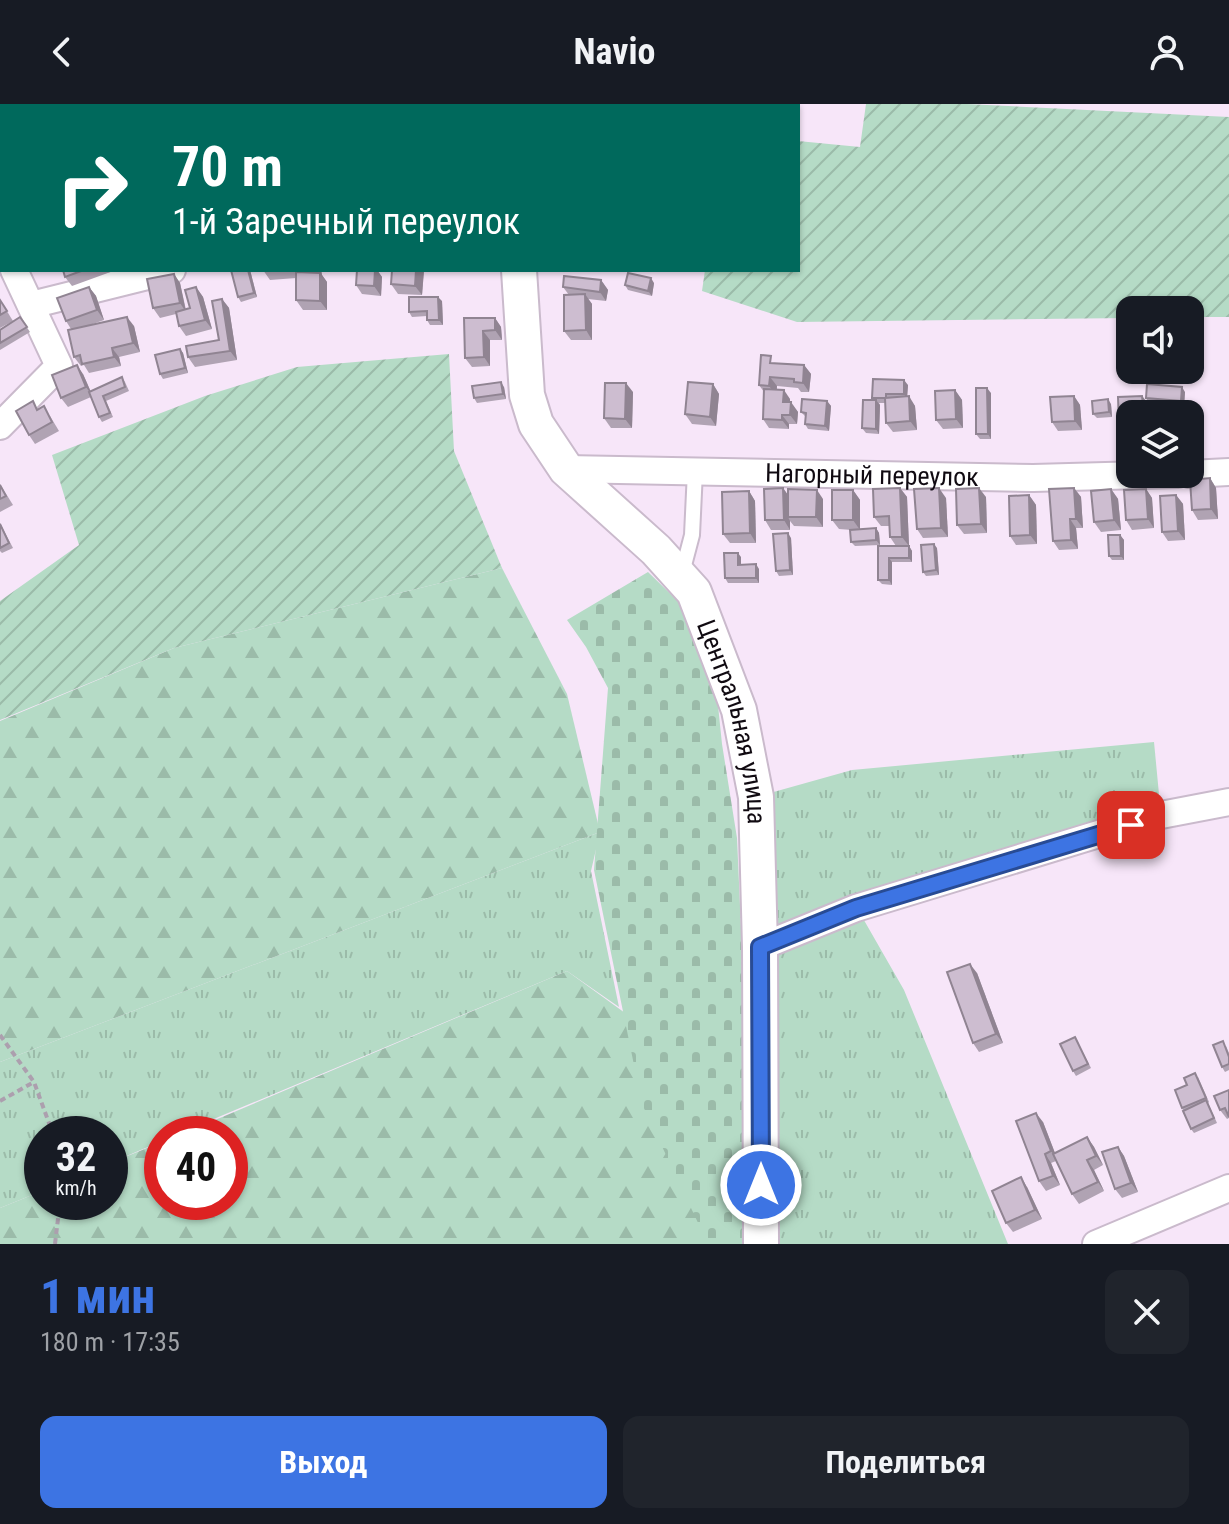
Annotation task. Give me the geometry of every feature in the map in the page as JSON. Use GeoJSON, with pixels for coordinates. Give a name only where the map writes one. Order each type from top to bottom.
{"type":"FeatureCollection","features":[{"type":"Feature","properties":{"kind":"street"},"geometry":{"type":"LineString","coordinates":[[0,426],[59,366],[15,272]]}},
{"type":"Feature","properties":{"kind":"street"},"geometry":{"type":"LineString","coordinates":[[31,305],[164,272]]}},
{"type":"Feature","properties":{"kind":"street","name":"Центральная улица"},"geometry":{"type":"LineString","coordinates":[[519,272],[530,409],[545,440],[566,469],[681,575],[694,592],[739,710],[756,797],[761,1244]]}},
{"type":"Feature","properties":{"kind":"street","name":"Нагорный переулок"},"geometry":{"type":"LineString","coordinates":[[566,469],[1033,478],[1116,476]]}},
{"type":"Feature","properties":{"kind":"street"},"geometry":{"type":"LineString","coordinates":[[1204,473],[1229,472]]}},
{"type":"Feature","properties":{"kind":"street"},"geometry":{"type":"LineString","coordinates":[[760,947],[856,908],[1161,815],[1229,802]]}},
{"type":"Feature","properties":{"kind":"street"},"geometry":{"type":"LineString","coordinates":[[1096,1244],[1229,1188]]}},
{"type":"Feature","properties":{"kind":"lane"},"geometry":{"type":"LineString","coordinates":[[681,575],[692,535],[695,471]]}},
{"type":"Feature","properties":{"kind":"path"},"geometry":{"type":"LineString","coordinates":[[0,1035],[34,1082],[46,1116]]}},
{"type":"Feature","properties":{"kind":"path"},"geometry":{"type":"LineString","coordinates":[[0,1101],[34,1082]]}},
{"type":"Feature","properties":{"kind":"path"},"geometry":{"type":"LineString","coordinates":[[55,1244],[58,1220]]}},
{"type":"Feature","properties":{"kind":"green space"},"geometry":{"type":"Polygon","coordinates":[[[866,104],[967,104],[1229,117],[1229,317],[1204,317],[1204,296],[1116,296],[1116,318],[797,322],[702,291],[705,272],[800,272],[800,141],[860,147],[866,104]]]}},
{"type":"Feature","properties":{"kind":"green space"},"geometry":{"type":"Polygon","coordinates":[[[449,354],[454,451],[502,568],[174,648],[0,720],[0,601],[79,545],[52,455],[205,396],[297,367],[449,354]]]}},
{"type":"Feature","properties":{"kind":"green space"},"geometry":{"type":"Polygon","coordinates":[[[502,568],[567,694],[600,832],[0,1062],[0,721],[174,648],[502,568]]]}},
{"type":"Feature","properties":{"kind":"green space"},"geometry":{"type":"Polygon","coordinates":[[[648,572],[684,607],[716,686],[737,838],[746,1040],[745,1244],[708,1244],[642,1104],[594,870],[608,688],[567,620],[648,572]]]}},
{"type":"Feature","properties":{"kind":"green space"},"geometry":{"type":"Polygon","coordinates":[[[1154,742],[1161,815],[857,908],[904,990],[1008,1244],[761,1244],[756,797],[852,770],[1154,742]]]}},
{"type":"Feature","properties":{"kind":"green space"},"geometry":{"type":"Polygon","coordinates":[[[600,832],[591,871],[619,1007],[567,971],[221,1116],[144,1116],[144,1149],[128,1155],[128,1116],[24,1116],[24,1198],[0,1208],[0,1062],[600,832]]]}},
{"type":"Feature","properties":{"kind":"green space"},"geometry":{"type":"Polygon","coordinates":[[[567,971],[661,1039],[727,1244],[0,1244],[0,1208],[24,1198],[24,1220],[128,1220],[128,1156],[144,1149],[144,1220],[248,1220],[248,1116],[225,1116],[567,971]]]}},
{"type":"Feature","properties":{"kind":"building"},"geometry":{"type":"Polygon","coordinates":[[[232,272],[249,272],[254,293],[238,297],[232,272]]]}},
{"type":"Feature","properties":{"kind":"building"},"geometry":{"type":"Polygon","coordinates":[[[296,272],[320,273],[320,301],[296,300],[296,272]]]}},
{"type":"Feature","properties":{"kind":"building"},"geometry":{"type":"Polygon","coordinates":[[[357,272],[375,272],[374,286],[356,285],[357,272]]]}},
{"type":"Feature","properties":{"kind":"building"},"geometry":{"type":"Polygon","coordinates":[[[392,272],[416,272],[415,286],[391,284],[392,272]]]}},
{"type":"Feature","properties":{"kind":"building"},"geometry":{"type":"Polygon","coordinates":[[[628,273],[651,278],[648,291],[625,285],[628,273]]]}},
{"type":"Feature","properties":{"kind":"building"},"geometry":{"type":"Polygon","coordinates":[[[174,274],[180,303],[153,308],[147,279],[174,274]]]}},
{"type":"Feature","properties":{"kind":"building"},"geometry":{"type":"Polygon","coordinates":[[[564,276],[601,280],[600,292],[563,287],[564,276]]]}},
{"type":"Feature","properties":{"kind":"building"},"geometry":{"type":"Polygon","coordinates":[[[89,287],[97,310],[66,321],[57,298],[89,287]]]}},
{"type":"Feature","properties":{"kind":"building"},"geometry":{"type":"Polygon","coordinates":[[[196,287],[205,320],[179,326],[176,312],[190,308],[185,290],[196,287]]]}},
{"type":"Feature","properties":{"kind":"building"},"geometry":{"type":"Polygon","coordinates":[[[585,294],[586,330],[564,331],[564,295],[585,294]]]}},
{"type":"Feature","properties":{"kind":"building"},"geometry":{"type":"Polygon","coordinates":[[[409,297],[438,297],[439,320],[427,320],[427,311],[409,312],[409,297]]]}},
{"type":"Feature","properties":{"kind":"building"},"geometry":{"type":"Polygon","coordinates":[[[222,299],[230,351],[188,357],[186,346],[219,340],[212,301],[222,299]]]}},
{"type":"Feature","properties":{"kind":"building"},"geometry":{"type":"Polygon","coordinates":[[[0,300],[7,311],[0,315],[0,300]]]}},
{"type":"Feature","properties":{"kind":"building"},"geometry":{"type":"Polygon","coordinates":[[[20,317],[27,327],[0,343],[0,330],[20,317]]]}},
{"type":"Feature","properties":{"kind":"building"},"geometry":{"type":"Polygon","coordinates":[[[127,317],[133,343],[112,348],[114,357],[82,364],[80,355],[74,357],[68,330],[127,317]]]}},
{"type":"Feature","properties":{"kind":"building"},"geometry":{"type":"Polygon","coordinates":[[[464,318],[495,318],[495,330],[483,331],[484,357],[465,358],[464,318]]]}},
{"type":"Feature","properties":{"kind":"building"},"geometry":{"type":"Polygon","coordinates":[[[180,349],[185,368],[160,374],[155,355],[180,349]]]}},
{"type":"Feature","properties":{"kind":"building"},"geometry":{"type":"Polygon","coordinates":[[[761,355],[771,356],[770,363],[804,365],[803,383],[770,377],[769,386],[759,385],[761,355]]]}},
{"type":"Feature","properties":{"kind":"building"},"geometry":{"type":"Polygon","coordinates":[[[77,365],[86,387],[61,398],[52,375],[77,365]]]}},
{"type":"Feature","properties":{"kind":"building"},"geometry":{"type":"Polygon","coordinates":[[[122,377],[125,387],[103,396],[110,413],[99,417],[89,392],[122,377]]]}},
{"type":"Feature","properties":{"kind":"building"},"geometry":{"type":"Polygon","coordinates":[[[873,379],[904,380],[904,394],[872,398],[873,379]]]}},
{"type":"Feature","properties":{"kind":"building"},"geometry":{"type":"Polygon","coordinates":[[[501,382],[503,394],[474,398],[472,386],[501,382]]]}},
{"type":"Feature","properties":{"kind":"building"},"geometry":{"type":"Polygon","coordinates":[[[688,382],[713,384],[710,417],[685,414],[688,382]]]}},
{"type":"Feature","properties":{"kind":"building"},"geometry":{"type":"Polygon","coordinates":[[[605,383],[626,383],[625,419],[604,418],[605,383]]]}},
{"type":"Feature","properties":{"kind":"building"},"geometry":{"type":"Polygon","coordinates":[[[1147,384],[1182,387],[1181,400],[1146,398],[1147,384]]]}},
{"type":"Feature","properties":{"kind":"building"},"geometry":{"type":"Polygon","coordinates":[[[976,388],[987,388],[988,434],[976,434],[976,388]]]}},
{"type":"Feature","properties":{"kind":"building"},"geometry":{"type":"Polygon","coordinates":[[[764,389],[784,390],[783,402],[791,402],[790,415],[782,415],[782,420],[763,419],[764,389]]]}},
{"type":"Feature","properties":{"kind":"building"},"geometry":{"type":"Polygon","coordinates":[[[955,390],[956,419],[936,420],[935,391],[955,390]]]}},
{"type":"Feature","properties":{"kind":"building"},"geometry":{"type":"Polygon","coordinates":[[[909,396],[910,421],[886,423],[885,398],[909,396]]]}},
{"type":"Feature","properties":{"kind":"building"},"geometry":{"type":"Polygon","coordinates":[[[1074,396],[1075,421],[1052,422],[1050,397],[1074,396]]]}},
{"type":"Feature","properties":{"kind":"building"},"geometry":{"type":"Polygon","coordinates":[[[1142,396],[1142,400],[1118,400],[1118,397],[1142,396]]]}},
{"type":"Feature","properties":{"kind":"building"},"geometry":{"type":"Polygon","coordinates":[[[802,399],[827,401],[825,426],[805,424],[806,413],[801,412],[802,399]]]}},
{"type":"Feature","properties":{"kind":"building"},"geometry":{"type":"Polygon","coordinates":[[[1108,399],[1109,412],[1093,414],[1092,401],[1108,399]]]}},
{"type":"Feature","properties":{"kind":"building"},"geometry":{"type":"Polygon","coordinates":[[[863,400],[876,400],[876,429],[862,428],[863,400]]]}},
{"type":"Feature","properties":{"kind":"building"},"geometry":{"type":"Polygon","coordinates":[[[33,401],[37,410],[44,406],[52,422],[29,435],[16,411],[33,401]]]}},
{"type":"Feature","properties":{"kind":"building"},"geometry":{"type":"Polygon","coordinates":[[[1210,478],[1211,509],[1192,510],[1191,488],[1204,488],[1204,479],[1210,478]]]}},
{"type":"Feature","properties":{"kind":"building"},"geometry":{"type":"Polygon","coordinates":[[[0,485],[6,496],[0,499],[0,485]]]}},
{"type":"Feature","properties":{"kind":"building"},"geometry":{"type":"Polygon","coordinates":[[[783,488],[784,520],[765,520],[764,489],[783,488]]]}},
{"type":"Feature","properties":{"kind":"building"},"geometry":{"type":"Polygon","coordinates":[[[900,488],[902,537],[890,537],[889,516],[874,517],[873,489],[900,488]]]}},
{"type":"Feature","properties":{"kind":"building"},"geometry":{"type":"Polygon","coordinates":[[[939,488],[941,528],[917,529],[914,489],[939,488]]]}},
{"type":"Feature","properties":{"kind":"building"},"geometry":{"type":"Polygon","coordinates":[[[979,488],[981,524],[957,525],[956,489],[979,488]]]}},
{"type":"Feature","properties":{"kind":"building"},"geometry":{"type":"Polygon","coordinates":[[[1074,488],[1076,519],[1070,519],[1071,540],[1053,541],[1049,489],[1074,488]]]}},
{"type":"Feature","properties":{"kind":"building"},"geometry":{"type":"Polygon","coordinates":[[[788,489],[817,490],[816,517],[788,517],[788,489]]]}},
{"type":"Feature","properties":{"kind":"building"},"geometry":{"type":"Polygon","coordinates":[[[1111,489],[1114,520],[1094,522],[1091,491],[1111,489]]]}},
{"type":"Feature","properties":{"kind":"building"},"geometry":{"type":"Polygon","coordinates":[[[1146,489],[1148,519],[1126,520],[1124,490],[1146,489]]]}},
{"type":"Feature","properties":{"kind":"building"},"geometry":{"type":"Polygon","coordinates":[[[832,490],[853,490],[853,520],[832,520],[832,490]]]}},
{"type":"Feature","properties":{"kind":"building"},"geometry":{"type":"Polygon","coordinates":[[[749,491],[750,533],[723,534],[722,492],[749,491]]]}},
{"type":"Feature","properties":{"kind":"building"},"geometry":{"type":"Polygon","coordinates":[[[1029,495],[1030,535],[1010,536],[1009,496],[1029,495]]]}},
{"type":"Feature","properties":{"kind":"building"},"geometry":{"type":"Polygon","coordinates":[[[1176,495],[1178,531],[1162,532],[1160,496],[1176,495]]]}},
{"type":"Feature","properties":{"kind":"building"},"geometry":{"type":"Polygon","coordinates":[[[0,524],[9,543],[0,548],[0,524]]]}},
{"type":"Feature","properties":{"kind":"building"},"geometry":{"type":"Polygon","coordinates":[[[876,528],[876,540],[851,542],[850,530],[876,528]]]}},
{"type":"Feature","properties":{"kind":"building"},"geometry":{"type":"Polygon","coordinates":[[[788,533],[790,570],[776,571],[773,534],[788,533]]]}},
{"type":"Feature","properties":{"kind":"building"},"geometry":{"type":"Polygon","coordinates":[[[1108,535],[1120,535],[1121,556],[1109,556],[1108,535]]]}},
{"type":"Feature","properties":{"kind":"building"},"geometry":{"type":"Polygon","coordinates":[[[934,544],[936,570],[923,572],[921,545],[934,544]]]}},
{"type":"Feature","properties":{"kind":"building"},"geometry":{"type":"Polygon","coordinates":[[[878,546],[909,546],[909,558],[889,558],[889,580],[878,580],[878,546]]]}},
{"type":"Feature","properties":{"kind":"building"},"geometry":{"type":"Polygon","coordinates":[[[724,553],[738,553],[738,565],[756,564],[756,578],[725,578],[724,553]]]}},
{"type":"Feature","properties":{"kind":"building"},"geometry":{"type":"Polygon","coordinates":[[[970,964],[996,1034],[973,1043],[947,972],[970,964]]]}},
{"type":"Feature","properties":{"kind":"building"},"geometry":{"type":"Polygon","coordinates":[[[1075,1037],[1088,1064],[1073,1071],[1060,1044],[1075,1037]]]}},
{"type":"Feature","properties":{"kind":"building"},"geometry":{"type":"Polygon","coordinates":[[[1223,1041],[1229,1064],[1222,1067],[1213,1045],[1223,1041]]]}},
{"type":"Feature","properties":{"kind":"building"},"geometry":{"type":"Polygon","coordinates":[[[1195,1073],[1206,1098],[1182,1108],[1175,1090],[1187,1085],[1184,1078],[1195,1073]]]}},
{"type":"Feature","properties":{"kind":"building"},"geometry":{"type":"Polygon","coordinates":[[[1229,1090],[1229,1117],[1225,1108],[1220,1110],[1214,1096],[1229,1090]]]}},
{"type":"Feature","properties":{"kind":"building"},"geometry":{"type":"Polygon","coordinates":[[[1206,1100],[1214,1118],[1191,1129],[1183,1111],[1206,1100]]]}},
{"type":"Feature","properties":{"kind":"building"},"geometry":{"type":"Polygon","coordinates":[[[1036,1113],[1051,1151],[1045,1154],[1053,1176],[1039,1181],[1016,1121],[1036,1113]]]}},
{"type":"Feature","properties":{"kind":"building"},"geometry":{"type":"Polygon","coordinates":[[[1087,1137],[1096,1156],[1087,1160],[1098,1182],[1072,1194],[1053,1154],[1087,1137]]]}},
{"type":"Feature","properties":{"kind":"building"},"geometry":{"type":"Polygon","coordinates":[[[1118,1147],[1131,1183],[1115,1189],[1102,1152],[1118,1147]]]}},
{"type":"Feature","properties":{"kind":"building"},"geometry":{"type":"Polygon","coordinates":[[[1021,1177],[1035,1210],[1006,1223],[992,1191],[1021,1177]]]}},
{"type":"Feature","properties":{"kind":"route"},"geometry":{"type":"LineString","coordinates":[[761,1185],[760,947],[856,908],[1131,825]]}}]}
